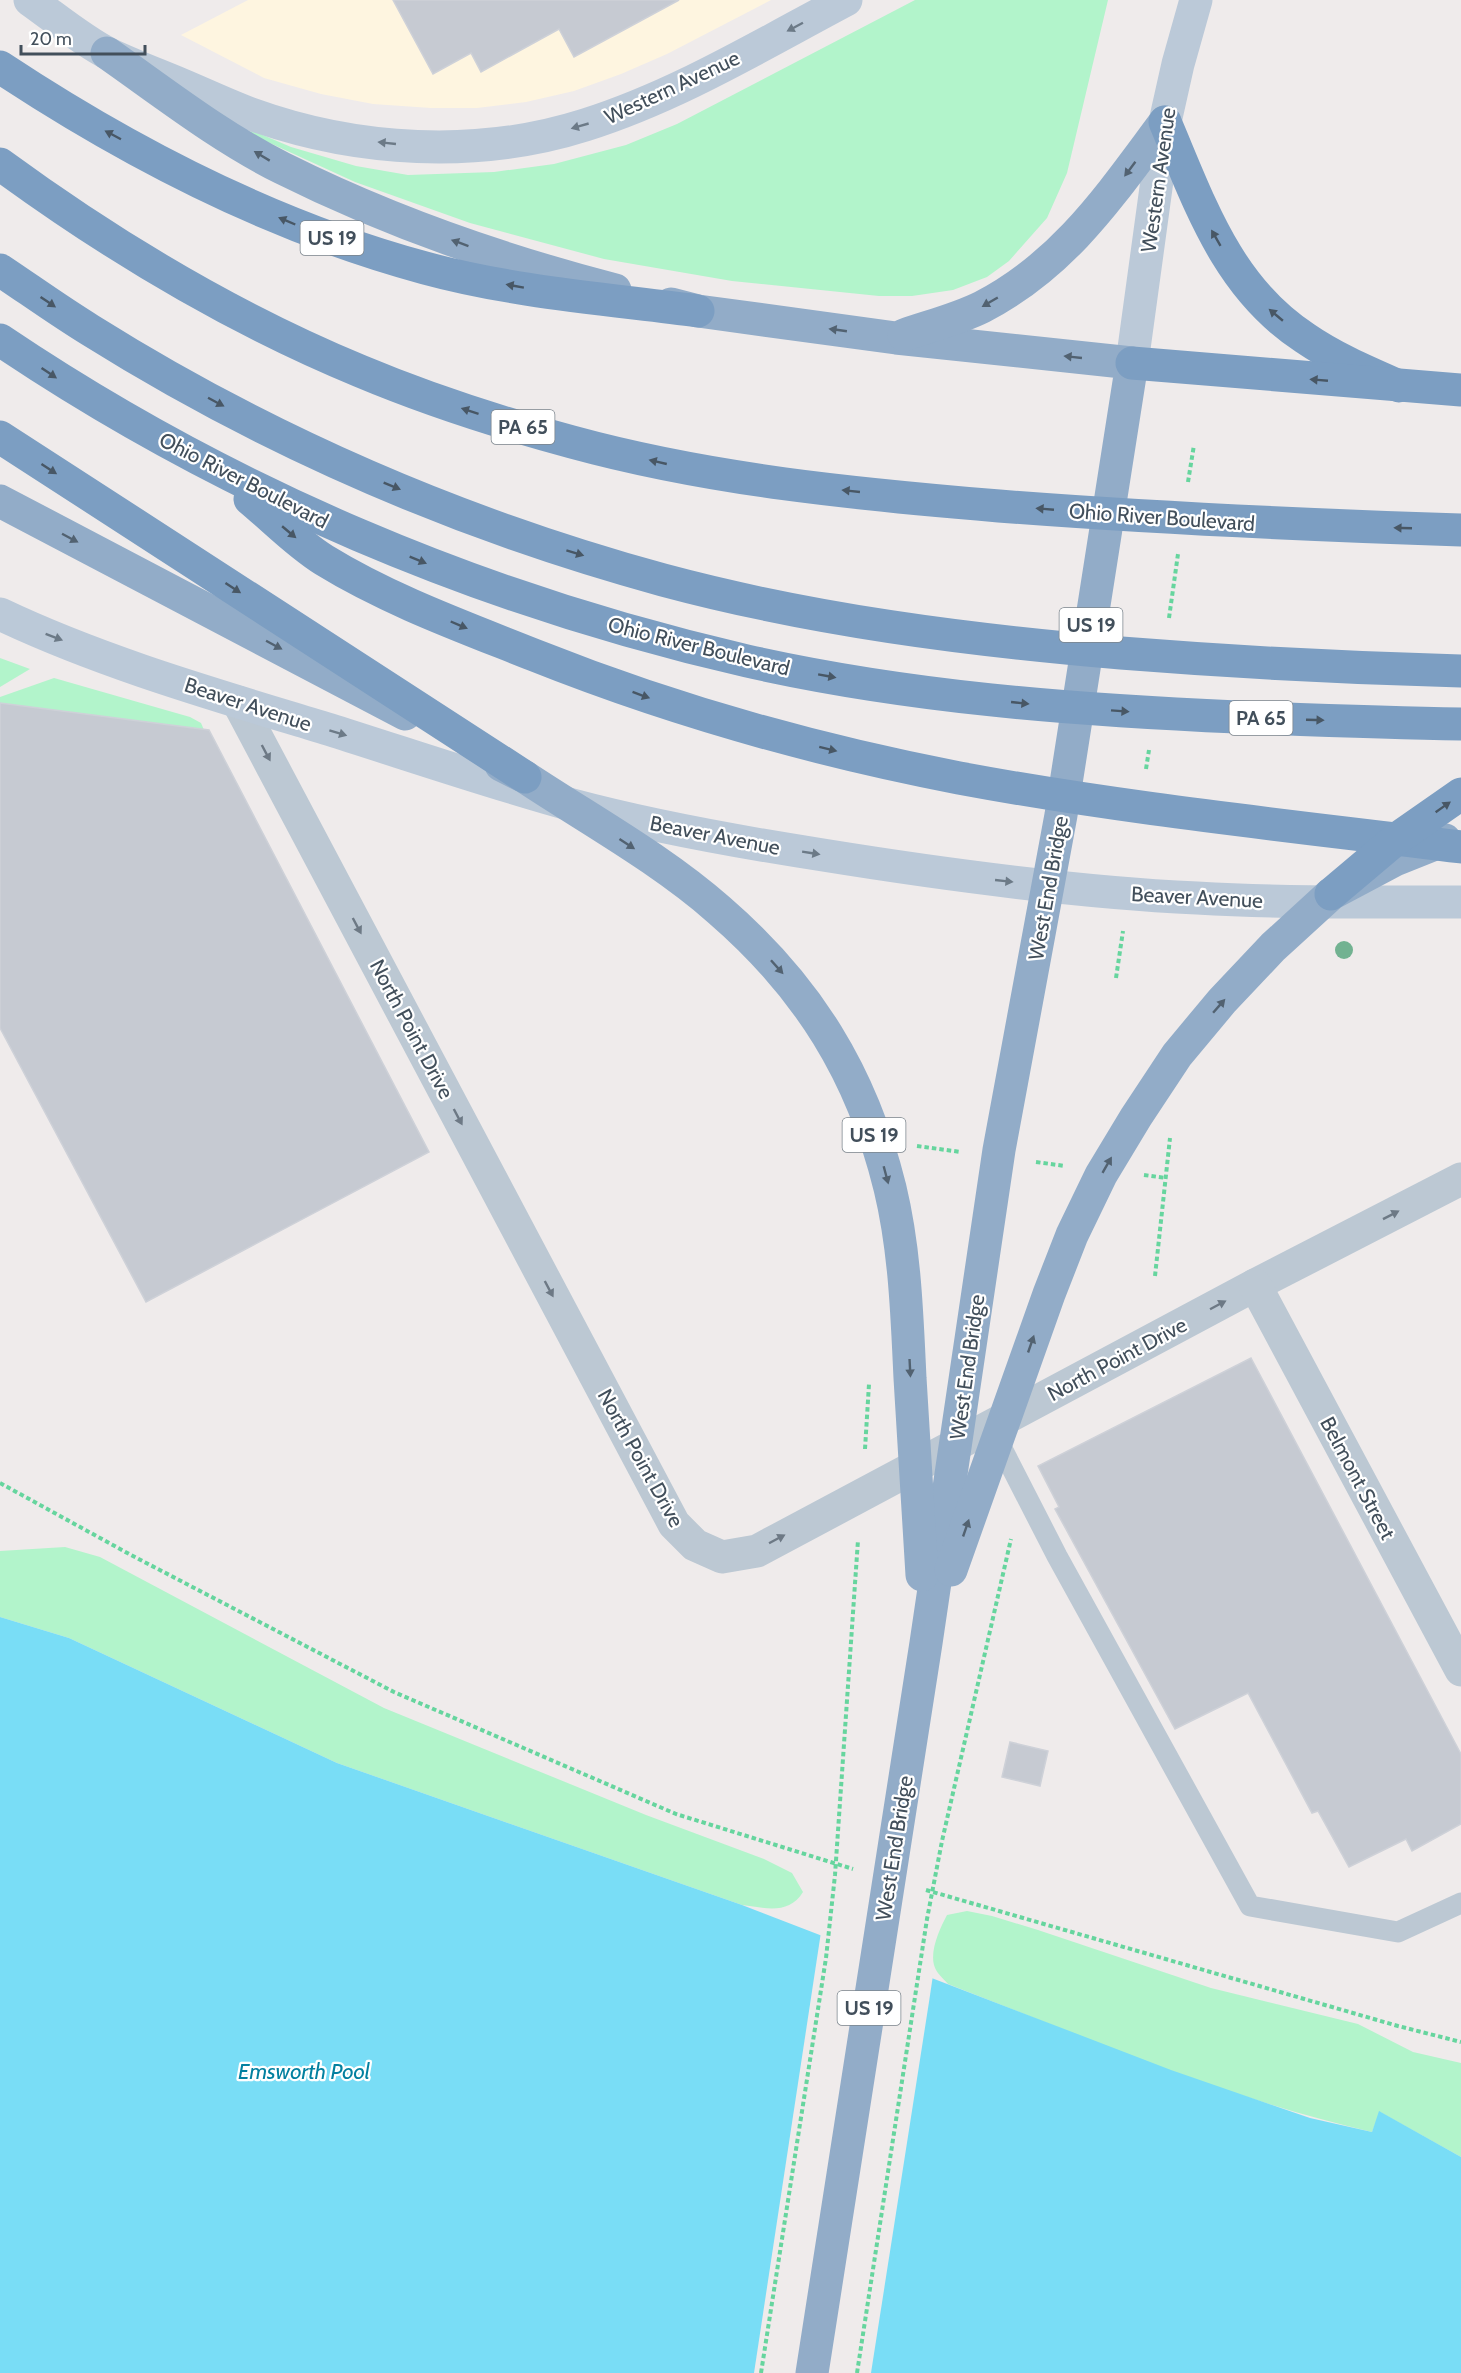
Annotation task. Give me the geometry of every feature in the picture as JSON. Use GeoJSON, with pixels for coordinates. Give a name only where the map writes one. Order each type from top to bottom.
{"type":"FeatureCollection","features":[{"type":"Feature","properties":{"kind":"highway"},"geometry":{"type":"LineString","coordinates":[[107,53],[222,132],[281,167],[362,204],[458,243],[545,272],[698,311]]}},
{"type":"Feature","properties":{"kind":"highway","name":"US 19"},"geometry":{"type":"LineString","coordinates":[[0,67],[95,126],[239,200],[318,234],[426,268],[539,291],[896,338],[1132,363]]}},
{"type":"Feature","properties":{"kind":"highway"},"geometry":{"type":"LineString","coordinates":[[896,338],[980,308],[1014,289],[1044,266],[1063,250],[1094,216],[1166,122],[1211,229],[1228,259],[1270,312],[1304,338],[1340,359],[1399,386]]}},
{"type":"Feature","properties":{"kind":"highway","name":"Ohio River Boulevard"},"geometry":{"type":"LineString","coordinates":[[0,164],[60,208],[165,273],[259,325],[362,372],[464,409],[574,442],[680,466],[795,485],[935,500],[1280,525],[1461,530]]}},
{"type":"Feature","properties":{"kind":"highway"},"geometry":{"type":"LineString","coordinates":[[0,270],[89,330],[185,386],[274,433],[464,516],[564,550],[664,580],[763,604],[864,623],[964,638],[1204,660],[1461,671]]}},
{"type":"Feature","properties":{"kind":"highway","name":"Ohio River Boulevard"},"geometry":{"type":"LineString","coordinates":[[0,340],[58,379],[212,467],[344,530],[443,570],[557,609],[649,636],[751,662],[854,681],[956,696],[1062,707],[1177,715],[1461,724]]}},
{"type":"Feature","properties":{"kind":"highway"},"geometry":{"type":"LineString","coordinates":[[1132,363],[1461,390]]}},
{"type":"Feature","properties":{"kind":"highway","name":"West End Bridge"},"geometry":{"type":"LineString","coordinates":[[812,2373],[926,1643],[999,1150],[1061,815],[1132,363]]}},
{"type":"Feature","properties":{"kind":"highway","name":"US 19"},"geometry":{"type":"LineString","coordinates":[[0,437],[670,872],[719,910],[762,950],[796,989],[825,1028],[847,1067],[866,1109],[890,1189],[905,1293],[926,1643]]}},
{"type":"Feature","properties":{"kind":"highway"},"geometry":{"type":"LineString","coordinates":[[212,467],[322,559],[393,596],[563,667],[648,698],[739,727],[847,754],[958,778],[1056,795],[1461,847]]}},
{"type":"Feature","properties":{"kind":"highway"},"geometry":{"type":"LineString","coordinates":[[0,501],[525,777]]}},
{"type":"Feature","properties":{"kind":"highway"},"geometry":{"type":"LineString","coordinates":[[926,1643],[1072,1235],[1101,1175],[1136,1117],[1177,1055],[1244,978],[1331,894],[1395,840],[1461,794]]}},
{"type":"Feature","properties":{"kind":"highway"},"geometry":{"type":"LineString","coordinates":[[1331,894],[1395,860],[1461,834]]}},
{"type":"Feature","properties":{"kind":"main road","name":"Western Avenue"},"geometry":{"type":"LineString","coordinates":[[30,0],[107,53],[252,114],[312,132],[368,141],[429,147],[481,146],[533,139],[634,108],[682,86],[846,0]]}},
{"type":"Feature","properties":{"kind":"main road","name":"Western Avenue"},"geometry":{"type":"LineString","coordinates":[[1132,363],[1166,122],[1178,64],[1196,0]]}},
{"type":"Feature","properties":{"kind":"main road","name":"Beaver Avenue"},"geometry":{"type":"LineString","coordinates":[[0,614],[120,662],[238,702],[572,805],[760,845],[997,880],[1126,893],[1196,898],[1337,902],[1461,902]]}},
{"type":"Feature","properties":{"kind":"street","name":"North Point Drive"},"geometry":{"type":"LineString","coordinates":[[238,702],[674,1524],[695,1545],[722,1557],[757,1551],[1461,1179]]}},
{"type":"Feature","properties":{"kind":"street","name":"Belmont Street"},"geometry":{"type":"LineString","coordinates":[[1255,1286],[1461,1670]]}},
{"type":"Feature","properties":{"kind":"lane"},"geometry":{"type":"LineString","coordinates":[[991,1426],[1057,1556],[1250,1906],[1398,1932],[1461,1903]]}},
{"type":"Feature","properties":{"kind":"path"},"geometry":{"type":"LineString","coordinates":[[1155,1276],[1171,1134]]}},
{"type":"Feature","properties":{"kind":"path"},"geometry":{"type":"LineString","coordinates":[[865,1450],[870,1379]]}},
{"type":"Feature","properties":{"kind":"path"},"geometry":{"type":"LineString","coordinates":[[0,1483],[131,1555],[394,1692],[676,1814],[857,1870]]}},
{"type":"Feature","properties":{"kind":"path"},"geometry":{"type":"LineString","coordinates":[[857,2373],[927,1919],[942,1841],[1014,1528]]}},
{"type":"Feature","properties":{"kind":"path"},"geometry":{"type":"LineString","coordinates":[[761,2373],[826,1958],[835,1875],[859,1533]]}},
{"type":"Feature","properties":{"kind":"path"},"geometry":{"type":"LineString","coordinates":[[921,1888],[1398,2026],[1461,2042]]}},
{"type":"Feature","properties":{"kind":"shaded area"},"geometry":{"type":"Polygon","coordinates":[[[248,0],[771,0],[667,54],[574,91],[526,102],[477,108],[431,108],[373,104],[321,94],[264,78],[181,35],[248,0]]]}},
{"type":"Feature","properties":{"kind":"green space"},"geometry":{"type":"Polygon","coordinates":[[[915,0],[1108,0],[1067,173],[1047,218],[1009,261],[987,277],[953,290],[912,296],[879,296],[732,281],[604,259],[470,223],[355,182],[250,134],[251,130],[291,147],[356,166],[408,175],[494,172],[554,164],[626,145],[677,124],[915,0]]]}},
{"type":"Feature","properties":{"kind":"green space"},"geometry":{"type":"Polygon","coordinates":[[[0,658],[30,669],[0,687],[0,658]]]}},
{"type":"Feature","properties":{"kind":"green space"},"geometry":{"type":"Polygon","coordinates":[[[54,678],[190,717],[201,723],[204,730],[0,703],[0,697],[54,678]]]}},
{"type":"Feature","properties":{"kind":"green space"},"geometry":{"type":"Polygon","coordinates":[[[65,1547],[100,1557],[384,1708],[646,1815],[764,1859],[792,1873],[803,1892],[791,1904],[784,1907],[742,1905],[337,1763],[69,1638],[0,1617],[0,1551],[65,1547]]]}},
{"type":"Feature","properties":{"kind":"green space"},"geometry":{"type":"Polygon","coordinates":[[[967,1911],[1038,1930],[1211,1988],[1358,2024],[1413,2052],[1461,2063],[1461,2157],[1380,2112],[1372,2132],[1264,2103],[1158,2066],[948,1984],[935,1968],[933,1959],[935,1946],[947,1915],[967,1911]]]}},
{"type":"Feature","properties":{"kind":"water","name":"Emsworth Pool"},"geometry":{"type":"Polygon","coordinates":[[[0,1617],[69,1638],[337,1763],[742,1905],[1171,2070],[1310,2118],[1372,2132],[1379,2111],[1461,2157],[1461,2373],[0,2373],[0,1617]]]}},
{"type":"Feature","properties":{"kind":"pier"},"geometry":{"type":"Polygon","coordinates":[[[821,1932],[933,1975],[929,2002],[871,2373],[754,2373],[821,1932]]]}},
{"type":"Feature","properties":{"kind":"building"},"geometry":{"type":"Polygon","coordinates":[[[393,0],[679,0],[574,57],[559,29],[481,72],[471,53],[433,74],[393,0]]]}},
{"type":"Feature","properties":{"kind":"building"},"geometry":{"type":"Polygon","coordinates":[[[0,703],[209,730],[429,1152],[146,1302],[0,1028],[0,703]]]}},
{"type":"Feature","properties":{"kind":"building"},"geometry":{"type":"Polygon","coordinates":[[[1251,1358],[1461,1754],[1461,1824],[1412,1851],[1406,1839],[1349,1867],[1318,1811],[1312,1813],[1248,1693],[1175,1729],[1055,1509],[1059,1507],[1038,1466],[1251,1358]]]}},
{"type":"Feature","properties":{"kind":"building"},"geometry":{"type":"Polygon","coordinates":[[[1010,1742],[1048,1751],[1040,1786],[1002,1777],[1010,1742]]]}}]}
